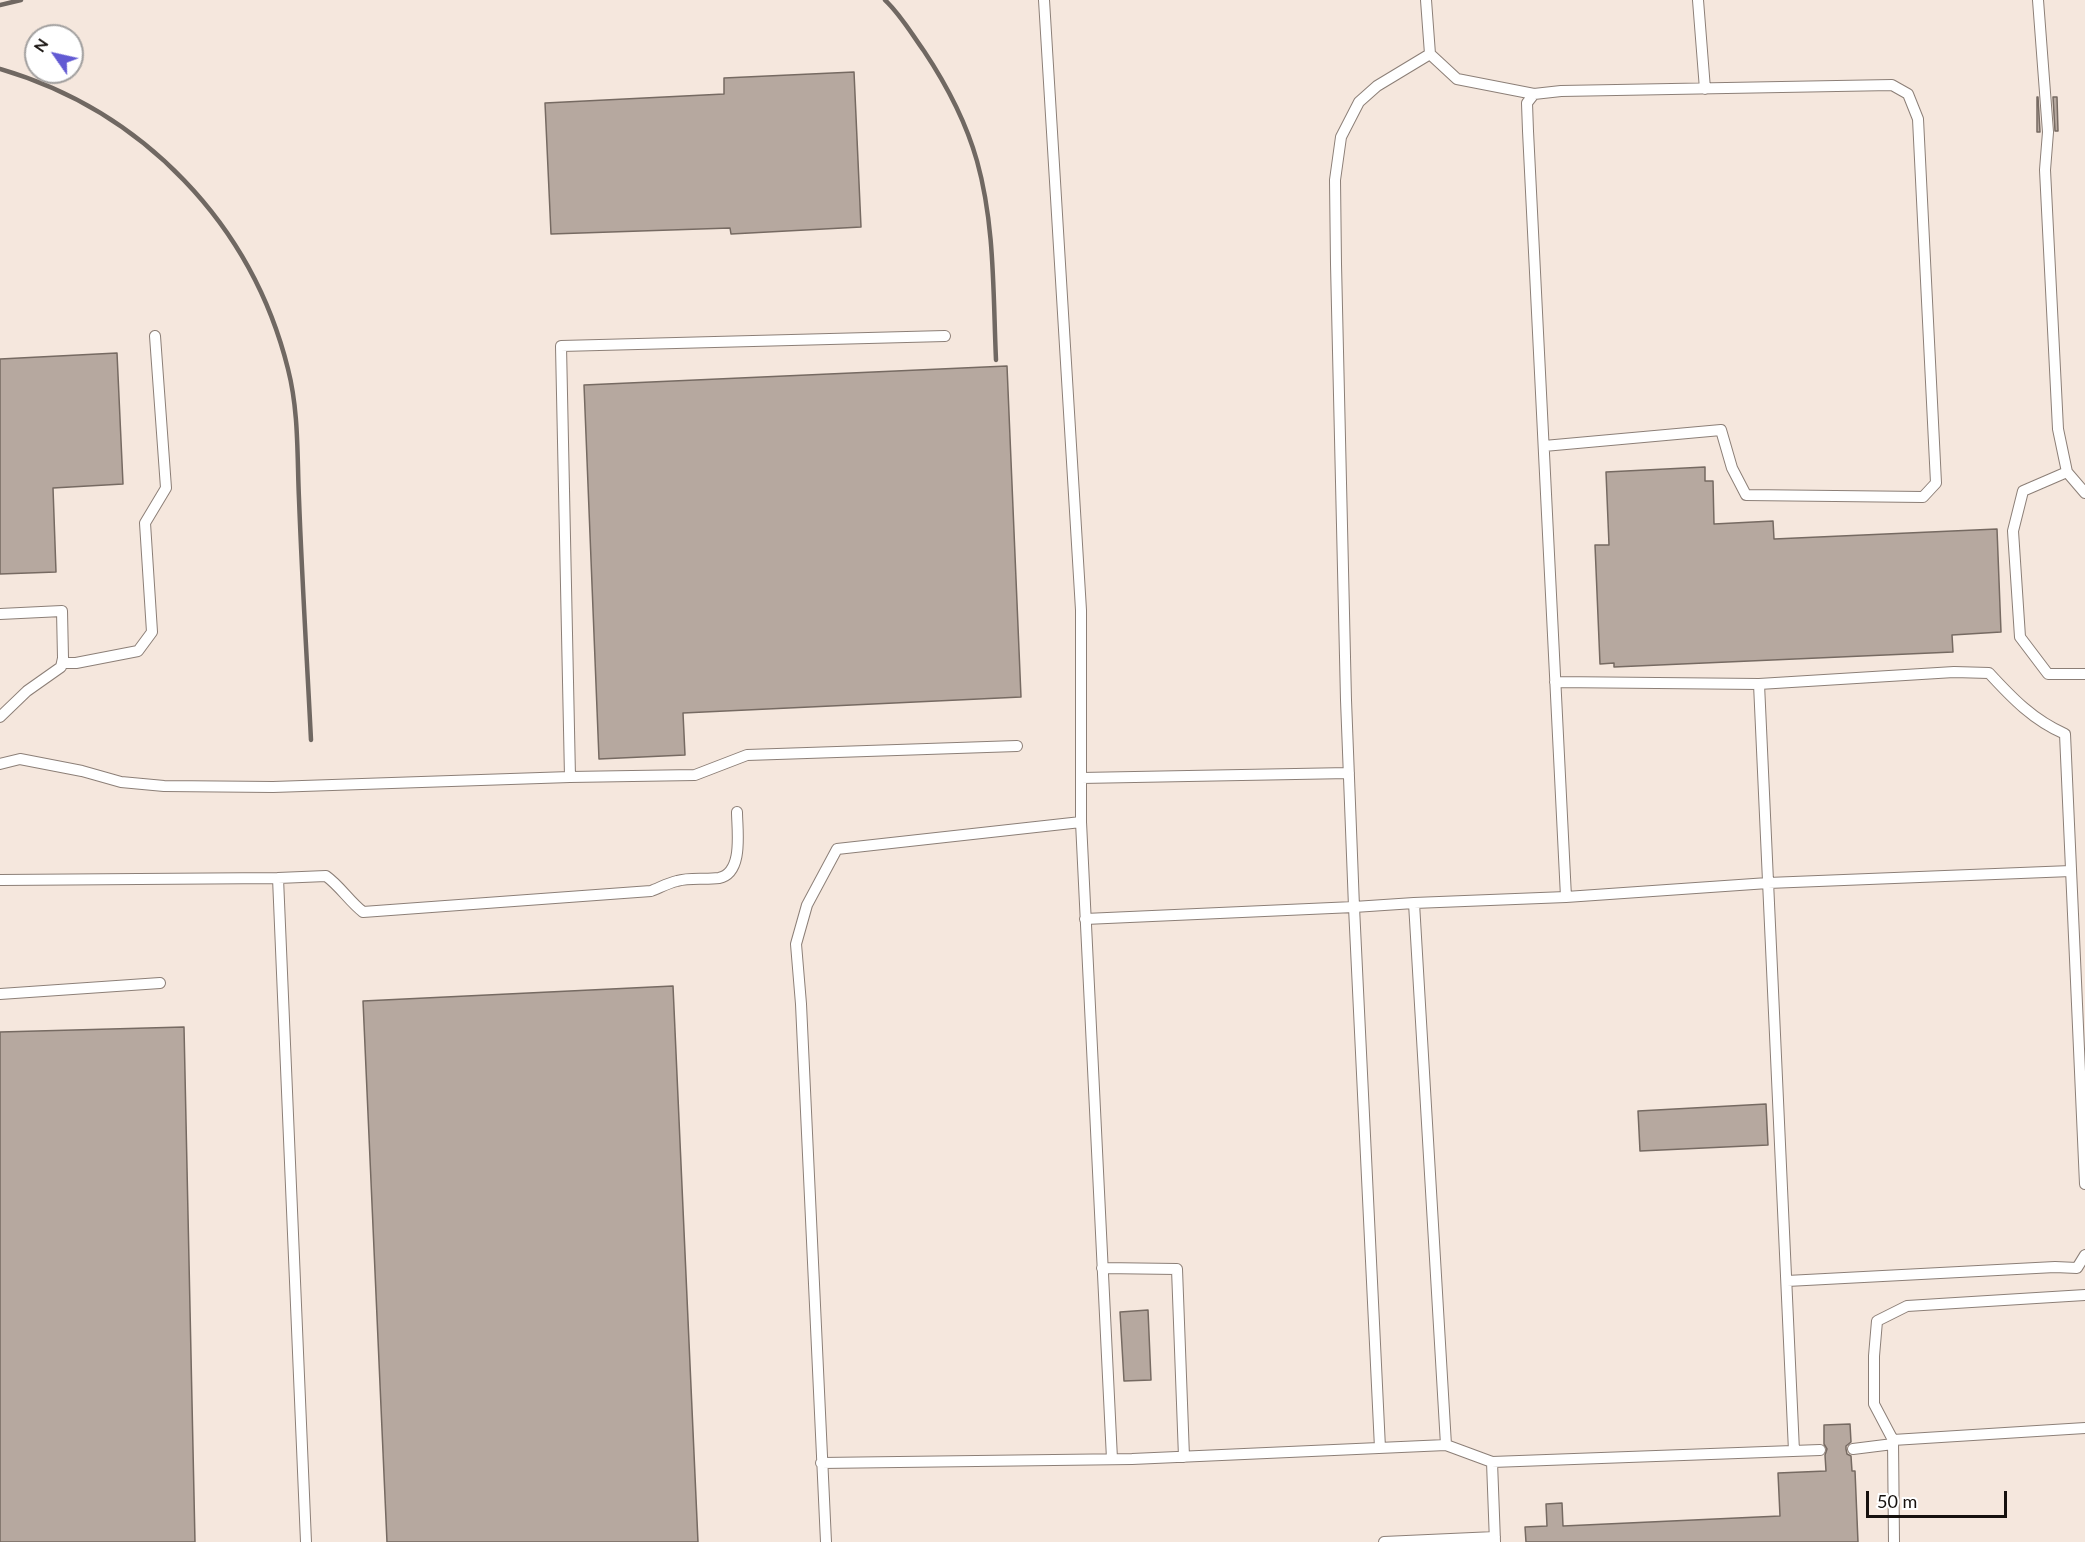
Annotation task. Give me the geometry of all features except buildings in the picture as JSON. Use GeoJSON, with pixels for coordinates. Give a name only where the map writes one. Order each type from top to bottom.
{"type":"FeatureCollection","features":[{"type":"Feature","properties":{"kind":"lane"},"geometry":{"type":"LineString","coordinates":[[1044,0],[1081,610],[1081,822],[1112,1459]]}},
{"type":"Feature","properties":{"kind":"lane"},"geometry":{"type":"LineString","coordinates":[[1426,0],[1430,54],[1457,79],[1534,94],[1561,91],[1892,86],[1908,94],[1918,119],[1936,483],[1923,497],[1746,495],[1732,468],[1721,430],[1544,446]]}},
{"type":"Feature","properties":{"kind":"lane"},"geometry":{"type":"LineString","coordinates":[[1698,0],[1705,88]]}},
{"type":"Feature","properties":{"kind":"lane"},"geometry":{"type":"LineString","coordinates":[[2038,0],[2048,132],[2045,170],[2058,429],[2067,472],[2085,493]]}},
{"type":"Feature","properties":{"kind":"lane"},"geometry":{"type":"LineString","coordinates":[[1380,1448],[1349,773],[1335,264],[1335,180],[1341,137],[1359,102],[1377,86],[1430,54]]}},
{"type":"Feature","properties":{"kind":"lane"},"geometry":{"type":"LineString","coordinates":[[1534,94],[1527,103],[1528,131],[1566,897]]}},
{"type":"Feature","properties":{"kind":"lane"},"geometry":{"type":"LineString","coordinates":[[62,663],[76,663],[138,651],[152,632],[145,523],[166,488],[155,336]]}},
{"type":"Feature","properties":{"kind":"lane"},"geometry":{"type":"LineString","coordinates":[[570,777],[561,346],[945,336]]}},
{"type":"Feature","properties":{"kind":"lane"},"geometry":{"type":"LineString","coordinates":[[2067,472],[2023,491],[2013,531],[2020,638],[2048,674],[2085,674]]}},
{"type":"Feature","properties":{"kind":"lane"},"geometry":{"type":"LineString","coordinates":[[0,614],[62,611],[62,663],[60,667],[27,690],[0,717]]}},
{"type":"Feature","properties":{"kind":"lane"},"geometry":{"type":"LineString","coordinates":[[1555,682],[1759,684],[1954,672],[1989,673],[2017,704],[2046,726],[2065,734],[2085,1184]]}},
{"type":"Feature","properties":{"kind":"lane"},"geometry":{"type":"LineString","coordinates":[[1759,684],[1794,1451]]}},
{"type":"Feature","properties":{"kind":"lane"},"geometry":{"type":"LineString","coordinates":[[0,764],[20,759],[82,771],[121,782],[164,786],[273,787],[695,775],[747,755],[1017,746]]}},
{"type":"Feature","properties":{"kind":"lane"},"geometry":{"type":"LineString","coordinates":[[1081,778],[1349,773]]}},
{"type":"Feature","properties":{"kind":"lane"},"geometry":{"type":"LineString","coordinates":[[0,880],[326,876],[337,884],[349,901],[363,912],[651,891],[678,880],[721,878],[728,874],[737,853],[737,812]]}},
{"type":"Feature","properties":{"kind":"lane"},"geometry":{"type":"LineString","coordinates":[[826,1542],[801,1004],[796,944],[807,905],[837,849],[1081,822]]}},
{"type":"Feature","properties":{"kind":"lane"},"geometry":{"type":"LineString","coordinates":[[1085,919],[1566,897],[1768,883],[2071,871]]}},
{"type":"Feature","properties":{"kind":"lane"},"geometry":{"type":"LineString","coordinates":[[278,878],[306,1542]]}},
{"type":"Feature","properties":{"kind":"lane"},"geometry":{"type":"LineString","coordinates":[[1414,903],[1446,1445]]}},
{"type":"Feature","properties":{"kind":"lane"},"geometry":{"type":"LineString","coordinates":[[0,994],[160,983]]}},
{"type":"Feature","properties":{"kind":"lane"},"geometry":{"type":"LineString","coordinates":[[1787,1281],[2055,1267],[2077,1268],[2085,1255]]}},
{"type":"Feature","properties":{"kind":"lane"},"geometry":{"type":"LineString","coordinates":[[1102,1268],[1177,1269],[1184,1457]]}},
{"type":"Feature","properties":{"kind":"lane"},"geometry":{"type":"LineString","coordinates":[[1894,1542],[1893,1442],[1874,1404],[1877,1321],[1907,1306],[2085,1295]]}},
{"type":"Feature","properties":{"kind":"lane"},"geometry":{"type":"LineString","coordinates":[[1853,1449],[1893,1442],[2085,1428]]}},
{"type":"Feature","properties":{"kind":"lane"},"geometry":{"type":"LineString","coordinates":[[821,1463],[1184,1457],[1446,1445],[1492,1462],[1820,1450]]}},
{"type":"Feature","properties":{"kind":"lane"},"geometry":{"type":"LineString","coordinates":[[1384,1542],[1495,1540],[1492,1462]]}},
{"type":"Feature","properties":{"kind":"railway"},"geometry":{"type":"LineString","coordinates":[[0,5],[21,0]]}},
{"type":"Feature","properties":{"kind":"railway"},"geometry":{"type":"LineString","coordinates":[[885,0],[906,24],[940,77],[955,104],[977,161],[990,235],[996,360]]}},
{"type":"Feature","properties":{"kind":"railway"},"geometry":{"type":"LineString","coordinates":[[0,69],[52,88],[100,113],[144,144],[184,180],[219,221],[248,267],[271,316],[292,385],[296,418],[311,740]]}}]}
